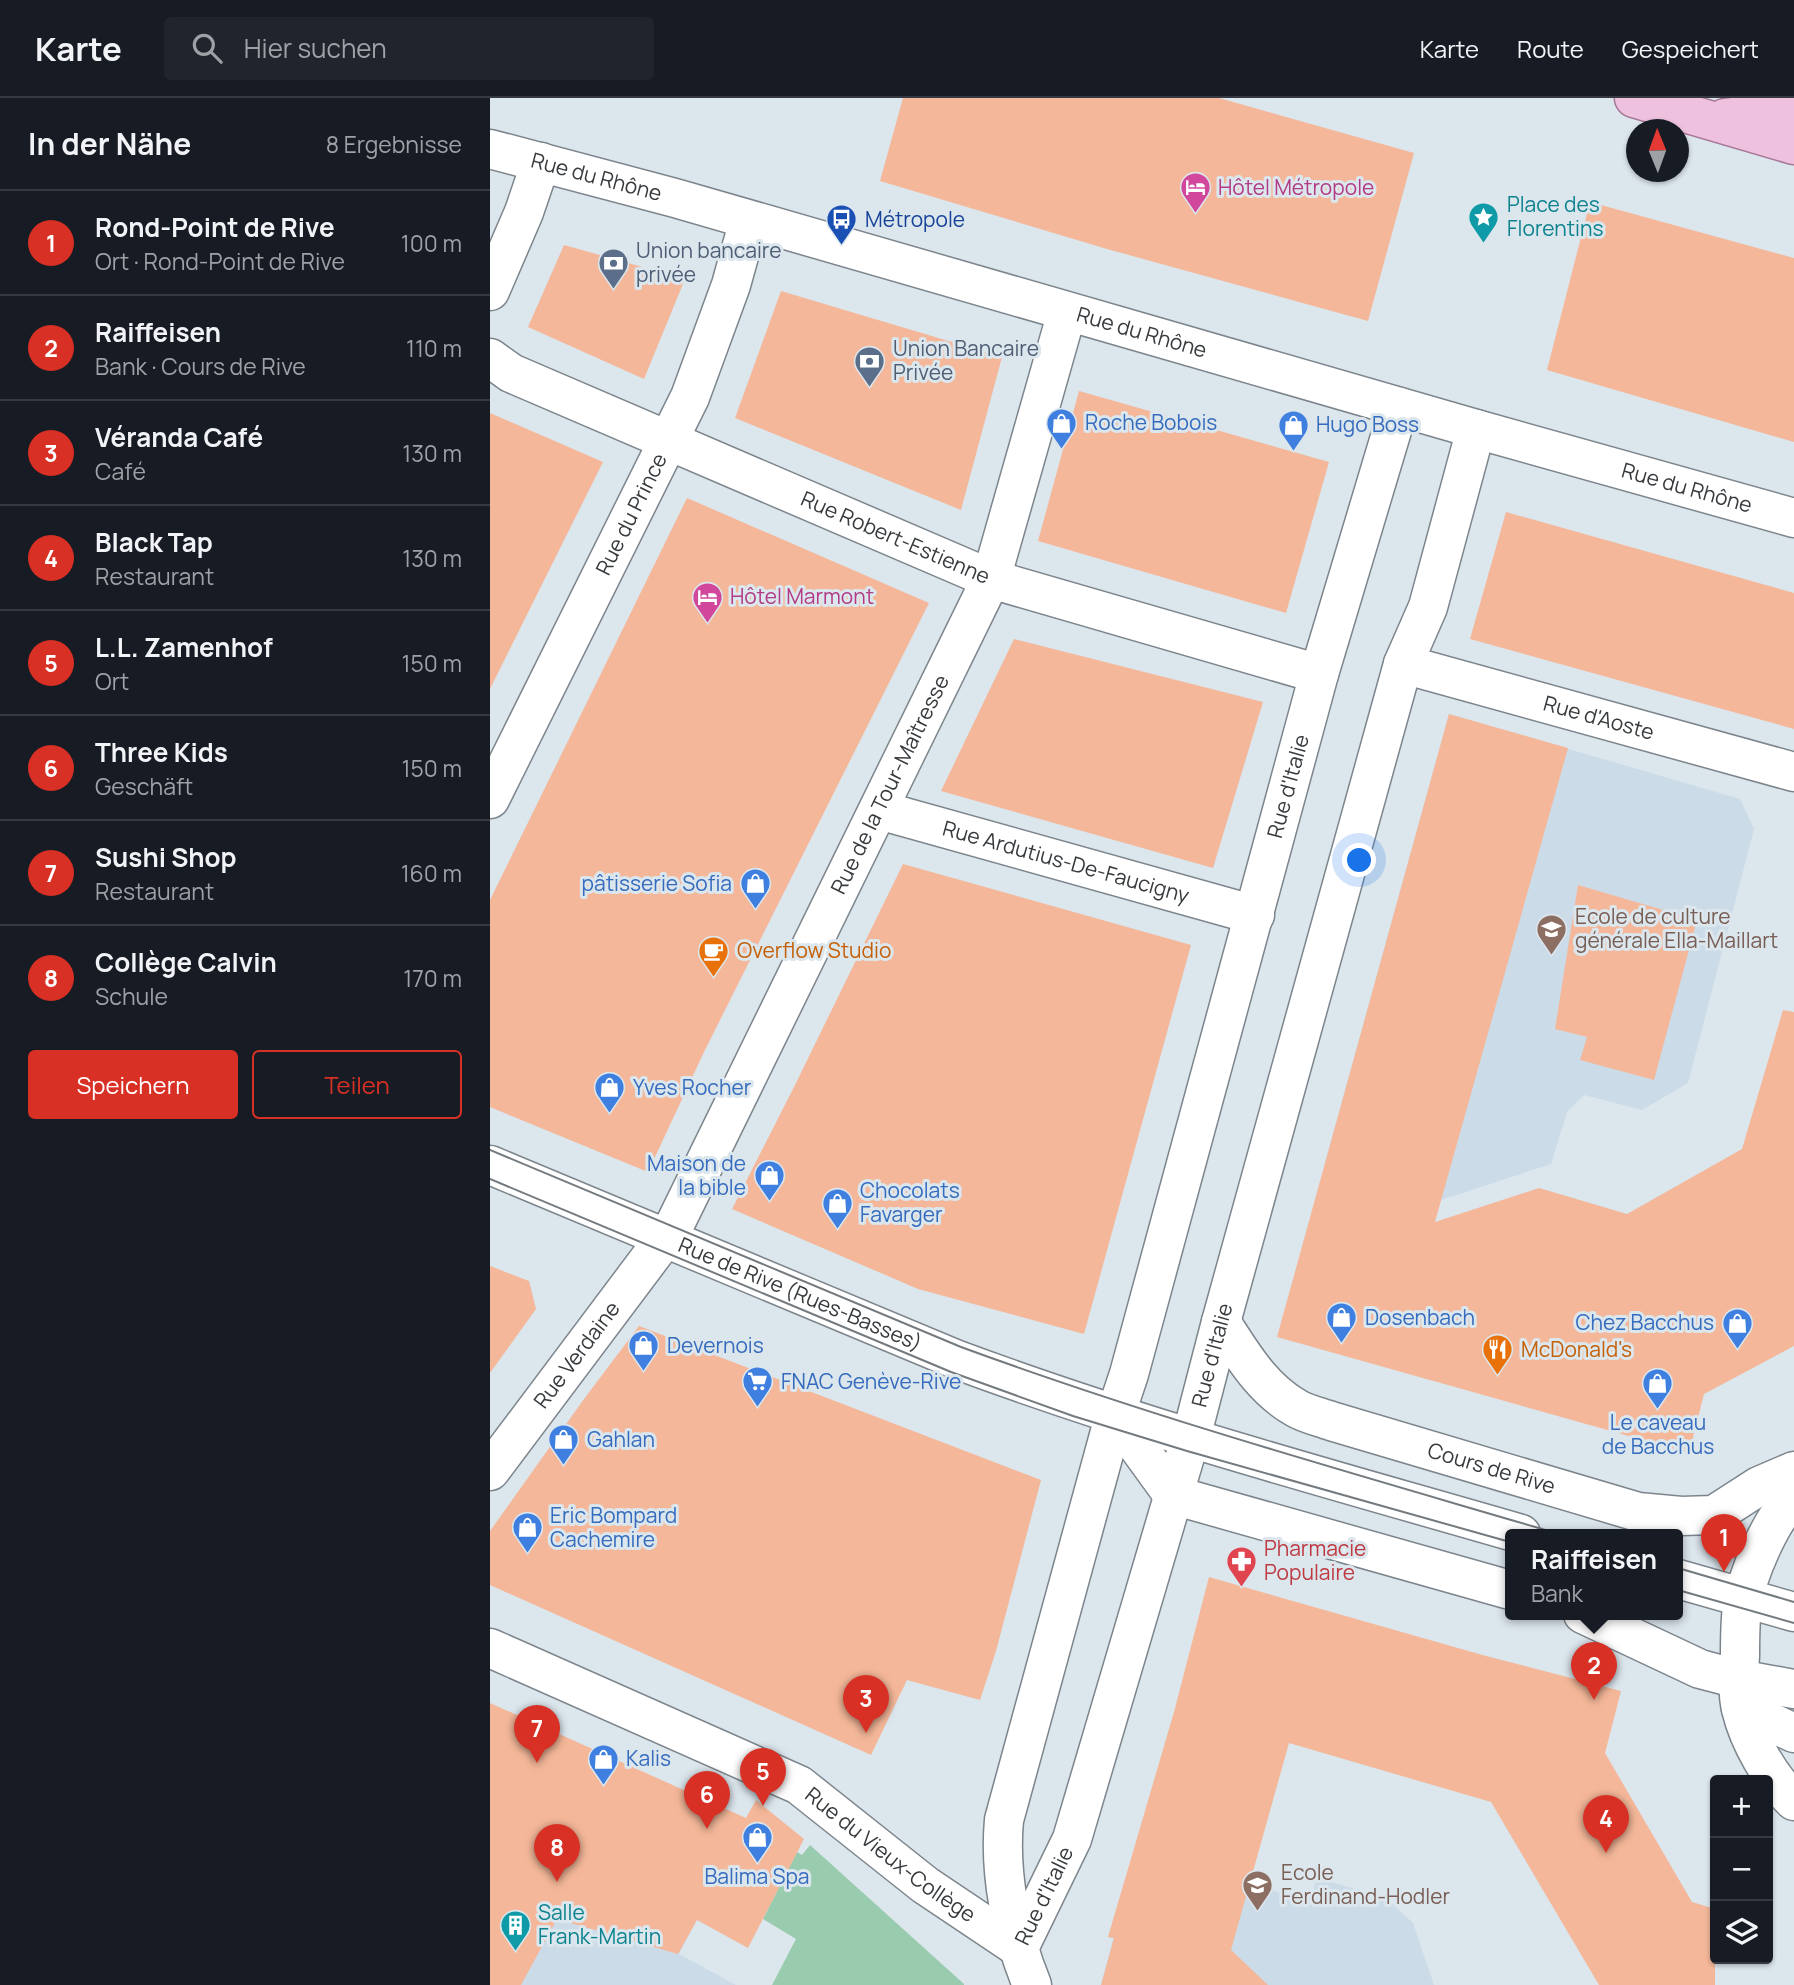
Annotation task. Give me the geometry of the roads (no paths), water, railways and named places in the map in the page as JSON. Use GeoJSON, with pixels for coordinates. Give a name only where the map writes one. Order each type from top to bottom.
{"type":"FeatureCollection","features":[{"type":"Feature","properties":{"kind":"main road"},"geometry":{"type":"LineString","coordinates":[[1634,98],[1794,145]]}},
{"type":"Feature","properties":{"kind":"main road"},"geometry":{"type":"LineString","coordinates":[[1709,120],[1794,109]]}},
{"type":"Feature","properties":{"kind":"street","name":"Rue du Rhône"},"geometry":{"type":"LineString","coordinates":[[490,149],[749,220],[1794,518]]}},
{"type":"Feature","properties":{"kind":"street"},"geometry":{"type":"LineString","coordinates":[[490,291],[516,232],[541,162]]}},
{"type":"Feature","properties":{"kind":"street","name":"Rue du Prince"},"geometry":{"type":"LineString","coordinates":[[490,799],[690,397],[731,285],[749,220]]}},
{"type":"Feature","properties":{"kind":"street","name":"Rue de la Tour-Maîtresse"},"geometry":{"type":"LineString","coordinates":[[665,1239],[674,1226],[879,810],[990,579],[1067,312]]}},
{"type":"Feature","properties":{"kind":"street","name":"Rue Robert-Estienne"},"geometry":{"type":"LineString","coordinates":[[490,358],[511,373],[990,579],[1319,674]]}},
{"type":"Feature","properties":{"kind":"street","name":"Rue d'Italie"},"geometry":{"type":"LineString","coordinates":[[1019,1948],[1003,1874],[1001,1847],[1004,1819],[1115,1415],[1129,1374],[1319,674],[1399,407]]}},
{"type":"Feature","properties":{"kind":"street","name":"Rue d'Italie"},"geometry":{"type":"LineString","coordinates":[[1019,1948],[1072,1839],[1191,1438],[1403,664],[1428,607],[1476,429]]}},
{"type":"Feature","properties":{"kind":"street","name":"Rue d'Aoste"},"geometry":{"type":"LineString","coordinates":[[1403,664],[1794,772]]}},
{"type":"Feature","properties":{"kind":"street","name":"Rue Ardutius-De-Faucigny"},"geometry":{"type":"LineString","coordinates":[[879,810],[1255,915]]}},
{"type":"Feature","properties":{"kind":"street","name":"Rue de Rive (Rues-Basses)"},"geometry":{"type":"LineString","coordinates":[[490,1165],[955,1359],[1033,1388],[1191,1438],[1505,1529]]}},
{"type":"Feature","properties":{"kind":"street","name":"Rue Verdaine"},"geometry":{"type":"LineString","coordinates":[[490,1471],[665,1239]]}},
{"type":"Feature","properties":{"kind":"street","name":"Cours de Rive"},"geometry":{"type":"LineString","coordinates":[[1221,1322],[1246,1362],[1269,1388],[1297,1408],[1331,1422],[1638,1512],[1698,1517],[1714,1515],[1759,1486],[1794,1471]]}},
{"type":"Feature","properties":{"kind":"street"},"geometry":{"type":"LineString","coordinates":[[1115,1415],[1172,1495],[1505,1589]]}},
{"type":"Feature","properties":{"kind":"street"},"geometry":{"type":"LineString","coordinates":[[1794,1497],[1773,1527],[1759,1554],[1744,1598],[1740,1694],[1750,1735],[1764,1763],[1794,1801]]}},
{"type":"Feature","properties":{"kind":"street"},"geometry":{"type":"LineString","coordinates":[[1683,1580],[1794,1612]]}},
{"type":"Feature","properties":{"kind":"street"},"geometry":{"type":"LineString","coordinates":[[1596,1620],[1700,1669],[1794,1733]]}},
{"type":"Feature","properties":{"kind":"street","name":"Rue du Vieux-Collège"},"geometry":{"type":"LineString","coordinates":[[490,1648],[799,1785],[925,1885],[1019,1948]]}},
{"type":"Feature","properties":{"kind":"street"},"geometry":{"type":"LineString","coordinates":[[1740,1694],[1794,1689]]}},
{"type":"Feature","properties":{"kind":"street"},"geometry":{"type":"LineString","coordinates":[[1019,1948],[1032,1985]]}},
{"type":"Feature","properties":{"kind":"tram line"},"geometry":{"type":"LineString","coordinates":[[490,1150],[961,1347],[1184,1422],[1542,1529]]}},
{"type":"Feature","properties":{"kind":"tram line"},"geometry":{"type":"LineString","coordinates":[[490,1179],[951,1372],[1073,1416],[1505,1541]]}},
{"type":"Feature","properties":{"kind":"tram line"},"geometry":{"type":"LineString","coordinates":[[1683,1569],[1794,1602]]}},
{"type":"Feature","properties":{"kind":"tram line"},"geometry":{"type":"LineString","coordinates":[[1683,1591],[1794,1623]]}},
{"type":"Feature","properties":{"kind":"place","name":"Hôtel Métropole"},"geometry":{"type":"Point","coordinates":[1195,215]}},
{"type":"Feature","properties":{"kind":"place","name":"Place des Florentins"},"geometry":{"type":"Point","coordinates":[1484,244]}},
{"type":"Feature","properties":{"kind":"place","name":"Métropole"},"geometry":{"type":"Point","coordinates":[842,247]}},
{"type":"Feature","properties":{"kind":"place","name":"Union bancaire privée"},"geometry":{"type":"Point","coordinates":[613,290]}},
{"type":"Feature","properties":{"kind":"place","name":"Union Bancaire Privée"},"geometry":{"type":"Point","coordinates":[870,388]}},
{"type":"Feature","properties":{"kind":"place","name":"Roche Bobois"},"geometry":{"type":"Point","coordinates":[1062,450]}},
{"type":"Feature","properties":{"kind":"place","name":"Hugo Boss"},"geometry":{"type":"Point","coordinates":[1293,452]}},
{"type":"Feature","properties":{"kind":"place","name":"Hôtel Marmont"},"geometry":{"type":"Point","coordinates":[707,624]}},
{"type":"Feature","properties":{"kind":"place","name":"pâtisserie Sofia"},"geometry":{"type":"Point","coordinates":[755,911]}},
{"type":"Feature","properties":{"kind":"place","name":"Ecole de culture générale Ella-Maillart"},"geometry":{"type":"Point","coordinates":[1552,956]}},
{"type":"Feature","properties":{"kind":"place","name":"Overflow Studio"},"geometry":{"type":"Point","coordinates":[714,978]}},
{"type":"Feature","properties":{"kind":"place","name":"Yves Rocher"},"geometry":{"type":"Point","coordinates":[610,1115]}},
{"type":"Feature","properties":{"kind":"place","name":"Maison de la bible"},"geometry":{"type":"Point","coordinates":[769,1203]}},
{"type":"Feature","properties":{"kind":"place","name":"Chocolats Favarger"},"geometry":{"type":"Point","coordinates":[837,1230]}},
{"type":"Feature","properties":{"kind":"place","name":"Dosenbach"},"geometry":{"type":"Point","coordinates":[1342,1345]}},
{"type":"Feature","properties":{"kind":"place","name":"Chez Bacchus"},"geometry":{"type":"Point","coordinates":[1737,1350]}},
{"type":"Feature","properties":{"kind":"place","name":"Devernois"},"geometry":{"type":"Point","coordinates":[644,1373]}},
{"type":"Feature","properties":{"kind":"place","name":"McDonald's"},"geometry":{"type":"Point","coordinates":[1498,1377]}},
{"type":"Feature","properties":{"kind":"place","name":"FNAC Genève-Rive"},"geometry":{"type":"Point","coordinates":[758,1409]}},
{"type":"Feature","properties":{"kind":"place","name":"Le caveau de Bacchus"},"geometry":{"type":"Point","coordinates":[1658,1410]}},
{"type":"Feature","properties":{"kind":"place","name":"Gahlan"},"geometry":{"type":"Point","coordinates":[564,1467]}},
{"type":"Feature","properties":{"kind":"place","name":"Eric Bompard Cachemire"},"geometry":{"type":"Point","coordinates":[527,1555]}},
{"type":"Feature","properties":{"kind":"place","name":"Rond-Point de Rive"},"geometry":{"type":"Point","coordinates":[1724,1572]}},
{"type":"Feature","properties":{"kind":"place","name":"Pharmacie Populaire"},"geometry":{"type":"Point","coordinates":[1241,1588]}},
{"type":"Feature","properties":{"kind":"place","name":"Raiffeisen"},"geometry":{"type":"Point","coordinates":[1594,1700]}},
{"type":"Feature","properties":{"kind":"place","name":"Véranda Café"},"geometry":{"type":"Point","coordinates":[866,1733]}},
{"type":"Feature","properties":{"kind":"place","name":"Sushi Shop"},"geometry":{"type":"Point","coordinates":[537,1763]}},
{"type":"Feature","properties":{"kind":"place","name":"Kalis"},"geometry":{"type":"Point","coordinates":[603,1786]}},
{"type":"Feature","properties":{"kind":"place","name":"L.L. Zamenhof"},"geometry":{"type":"Point","coordinates":[763,1806]}},
{"type":"Feature","properties":{"kind":"place","name":"Three Kids"},"geometry":{"type":"Point","coordinates":[707,1829]}},
{"type":"Feature","properties":{"kind":"place","name":"Black Tap"},"geometry":{"type":"Point","coordinates":[1606,1853]}},
{"type":"Feature","properties":{"kind":"place","name":"Balima Spa"},"geometry":{"type":"Point","coordinates":[757,1864]}},
{"type":"Feature","properties":{"kind":"place","name":"Collège Calvin"},"geometry":{"type":"Point","coordinates":[557,1882]}},
{"type":"Feature","properties":{"kind":"place","name":"Ecole Ferdinand-Hodler"},"geometry":{"type":"Point","coordinates":[1258,1912]}},
{"type":"Feature","properties":{"kind":"place","name":"Salle Frank-Martin"},"geometry":{"type":"Point","coordinates":[515,1952]}}]}
